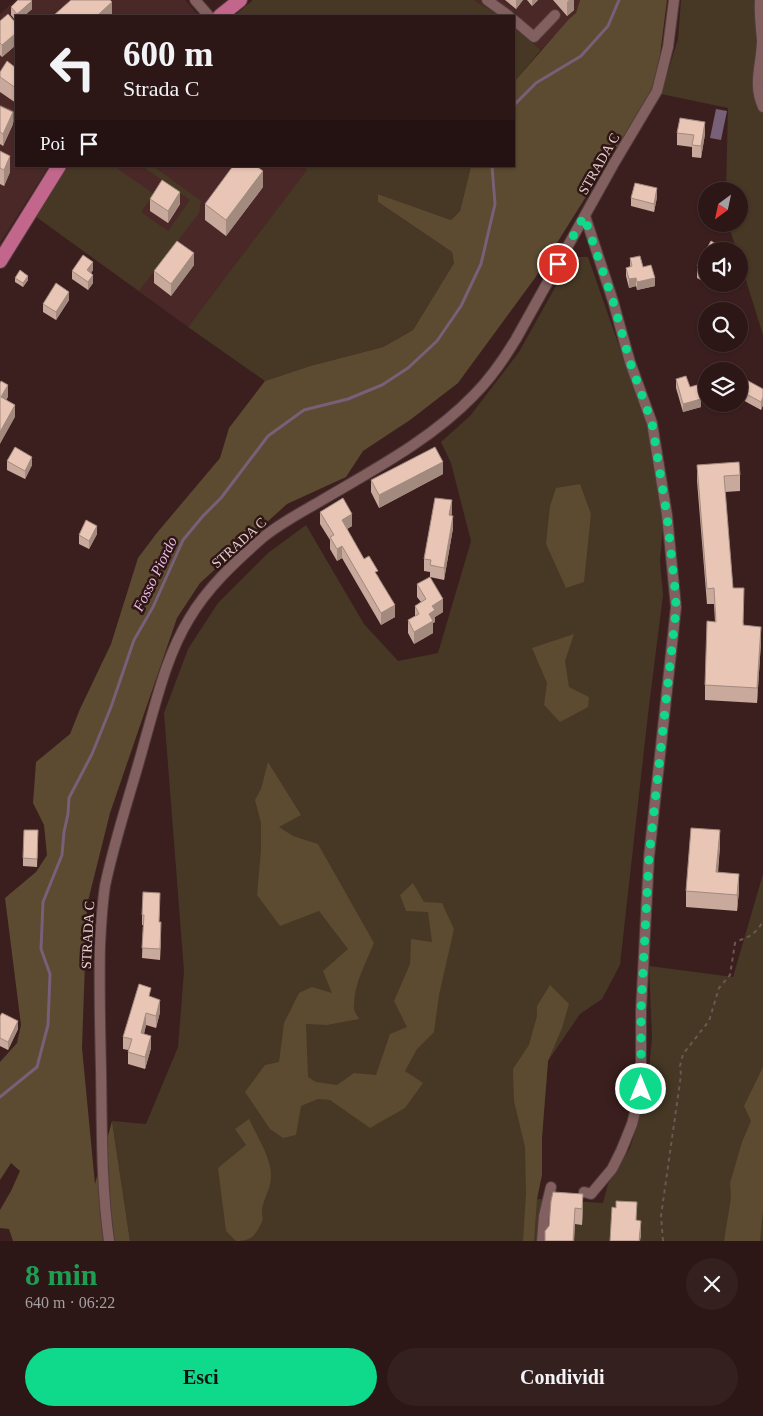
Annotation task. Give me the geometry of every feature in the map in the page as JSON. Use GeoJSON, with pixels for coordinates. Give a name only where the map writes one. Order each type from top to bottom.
{"type":"FeatureCollection","features":[{"type":"Feature","properties":{"kind":"main road"},"geometry":{"type":"LineString","coordinates":[[221,15],[240,0]]}},
{"type":"Feature","properties":{"kind":"main road"},"geometry":{"type":"LineString","coordinates":[[0,261],[58,167]]}},
{"type":"Feature","properties":{"kind":"street"},"geometry":{"type":"LineString","coordinates":[[195,0],[208,15]]}},
{"type":"Feature","properties":{"kind":"street"},"geometry":{"type":"LineString","coordinates":[[488,0],[508,15]]}},
{"type":"Feature","properties":{"kind":"street","name":"STRADA C"},"geometry":{"type":"LineString","coordinates":[[109,1241],[103,1166],[100,1028],[100,959],[103,902],[114,851],[163,675],[177,640],[191,615],[207,593],[261,539],[283,523],[416,443],[460,409],[476,394],[500,365],[657,91],[668,47],[674,0]]}},
{"type":"Feature","properties":{"kind":"street"},"geometry":{"type":"LineString","coordinates":[[760,0],[762,41],[757,75],[759,98],[763,107]]}},
{"type":"Feature","properties":{"kind":"street"},"geometry":{"type":"LineString","coordinates":[[515,21],[534,37],[556,15]]}},
{"type":"Feature","properties":{"kind":"street"},"geometry":{"type":"LineString","coordinates":[[0,111],[15,118]]}},
{"type":"Feature","properties":{"kind":"street"},"geometry":{"type":"LineString","coordinates":[[584,216],[613,301],[630,362],[652,423],[667,516],[676,607],[649,857],[641,1010],[641,1089],[628,1136],[612,1169],[591,1194],[584,1192]]}},
{"type":"Feature","properties":{"kind":"street"},"geometry":{"type":"LineString","coordinates":[[542,1241],[544,1216],[551,1187]]}},
{"type":"Feature","properties":{"kind":"path"},"geometry":{"type":"LineString","coordinates":[[663,1241],[661,1216],[681,1075],[682,1054],[709,1021],[719,988],[731,972],[735,943],[751,936],[763,922]]}},
{"type":"Feature","properties":{"kind":"shaded area"},"geometry":{"type":"Polygon","coordinates":[[[16,0],[185,0],[198,15],[15,15],[15,113],[0,106],[0,14],[16,0]]]}},
{"type":"Feature","properties":{"kind":"shaded area"},"geometry":{"type":"Polygon","coordinates":[[[253,0],[474,0],[498,15],[235,15],[253,0]]]}},
{"type":"Feature","properties":{"kind":"shaded area"},"geometry":{"type":"Polygon","coordinates":[[[474,0],[580,0],[576,13],[541,50],[515,28],[515,15],[498,15],[474,0]]]}},
{"type":"Feature","properties":{"kind":"shaded area"},"geometry":{"type":"Polygon","coordinates":[[[580,0],[667,0],[658,71],[651,93],[535,278],[458,383],[410,420],[363,451],[346,477],[287,504],[200,583],[177,618],[110,813],[87,905],[82,1048],[95,1184],[112,1121],[130,1241],[13,1241],[9,1229],[0,1228],[0,1210],[20,1171],[11,1163],[0,1180],[0,1062],[17,1043],[21,1025],[5,898],[36,872],[47,855],[44,825],[33,803],[36,762],[70,734],[111,644],[138,558],[220,458],[229,428],[265,381],[310,366],[383,347],[413,330],[454,263],[452,252],[378,202],[378,194],[451,220],[460,211],[471,167],[515,167],[515,81],[576,13],[580,0]]]}},
{"type":"Feature","properties":{"kind":"shaded area"},"geometry":{"type":"Polygon","coordinates":[[[681,0],[763,0],[763,335],[748,287],[748,242],[734,242],[731,232],[748,232],[748,182],[726,182],[728,108],[661,94],[678,39],[681,0]]]}},
{"type":"Feature","properties":{"kind":"shaded area"},"geometry":{"type":"Polygon","coordinates":[[[515,28],[541,50],[515,81],[515,28]]]}},
{"type":"Feature","properties":{"kind":"shaded area"},"geometry":{"type":"Polygon","coordinates":[[[716,109],[727,111],[721,140],[710,138],[716,109]]]}},
{"type":"Feature","properties":{"kind":"shaded area"},"geometry":{"type":"Polygon","coordinates":[[[0,118],[15,126],[15,167],[48,167],[0,243],[0,118]]]}},
{"type":"Feature","properties":{"kind":"shaded area"},"geometry":{"type":"Polygon","coordinates":[[[67,167],[119,167],[118,169],[154,194],[141,212],[168,231],[190,200],[143,167],[154,167],[201,201],[199,213],[139,291],[35,216],[67,167]]]}},
{"type":"Feature","properties":{"kind":"shaded area"},"geometry":{"type":"Polygon","coordinates":[[[68,167],[313,167],[188,327],[35,216],[68,167]]]}},
{"type":"Feature","properties":{"kind":"shaded area"},"geometry":{"type":"Polygon","coordinates":[[[306,167],[471,167],[460,211],[451,220],[378,194],[378,202],[452,252],[454,263],[413,330],[383,347],[310,366],[265,381],[188,327],[307,170],[306,167]]]}},
{"type":"Feature","properties":{"kind":"shaded area"},"geometry":{"type":"Polygon","coordinates":[[[572,257],[588,257],[667,479],[660,561],[663,595],[620,965],[602,999],[580,1014],[548,1061],[537,1199],[603,1203],[608,1184],[630,1148],[647,1091],[652,1038],[649,966],[733,977],[763,874],[763,1241],[130,1241],[112,1121],[146,1124],[178,1047],[184,971],[164,713],[188,649],[218,603],[268,553],[306,525],[364,624],[398,661],[438,653],[471,541],[451,463],[441,442],[470,416],[519,352],[572,257]]]}},
{"type":"Feature","properties":{"kind":"shaded area"},"geometry":{"type":"Polygon","coordinates":[[[580,484],[591,514],[584,582],[566,588],[546,544],[550,506],[556,488],[580,484]]]}},
{"type":"Feature","properties":{"kind":"shaded area"},"geometry":{"type":"Polygon","coordinates":[[[574,634],[565,661],[569,687],[589,697],[588,707],[560,722],[544,705],[547,683],[532,648],[574,634]]]}},
{"type":"Feature","properties":{"kind":"shaded area"},"geometry":{"type":"Polygon","coordinates":[[[268,762],[301,815],[279,827],[293,836],[318,844],[374,943],[361,974],[354,999],[354,1009],[359,1019],[327,1025],[306,1024],[308,1077],[316,1082],[337,1085],[354,1073],[376,1075],[390,1034],[407,1027],[394,1001],[410,964],[411,939],[432,942],[428,912],[406,911],[400,895],[413,883],[424,902],[442,903],[454,929],[439,995],[434,1032],[417,1049],[405,1071],[423,1083],[405,1108],[370,1128],[330,1100],[318,1099],[301,1106],[296,1135],[283,1138],[270,1129],[245,1092],[265,1065],[279,1062],[284,1023],[299,993],[312,987],[332,993],[323,971],[348,949],[319,911],[280,926],[257,895],[261,823],[255,800],[261,789],[268,762]]]}},
{"type":"Feature","properties":{"kind":"shaded area"},"geometry":{"type":"Polygon","coordinates":[[[550,985],[569,1004],[562,1028],[548,1061],[542,1137],[542,1175],[537,1199],[534,1241],[523,1241],[526,1193],[525,1147],[514,1101],[513,1069],[529,1045],[537,1016],[537,1006],[550,985]]]}},
{"type":"Feature","properties":{"kind":"shaded area"},"geometry":{"type":"Polygon","coordinates":[[[763,1067],[763,1210],[760,1241],[724,1241],[731,1198],[730,1183],[742,1142],[751,1121],[744,1106],[763,1067]]]}},
{"type":"Feature","properties":{"kind":"shaded area"},"geometry":{"type":"Polygon","coordinates":[[[249,1119],[267,1155],[271,1177],[262,1209],[263,1219],[257,1232],[247,1240],[236,1241],[226,1231],[218,1168],[246,1145],[235,1129],[249,1119]]]}},
{"type":"Feature","properties":{"kind":"building"},"geometry":{"type":"Polygon","coordinates":[[[18,0],[32,1],[17,14],[11,7],[18,0]]]}},
{"type":"Feature","properties":{"kind":"building"},"geometry":{"type":"Polygon","coordinates":[[[71,0],[110,0],[112,2],[98,15],[54,15],[71,0]]]}},
{"type":"Feature","properties":{"kind":"building"},"geometry":{"type":"Polygon","coordinates":[[[8,14],[15,22],[15,34],[2,45],[0,43],[0,21],[8,14]]]}},
{"type":"Feature","properties":{"kind":"building"},"geometry":{"type":"Polygon","coordinates":[[[7,61],[15,67],[15,87],[0,77],[0,72],[7,61]]]}},
{"type":"Feature","properties":{"kind":"building"},"geometry":{"type":"Polygon","coordinates":[[[0,106],[13,112],[3,134],[0,132],[0,106]]]}},
{"type":"Feature","properties":{"kind":"building"},"geometry":{"type":"Polygon","coordinates":[[[680,118],[705,122],[701,146],[692,145],[694,135],[677,133],[680,118]]]}},
{"type":"Feature","properties":{"kind":"building"},"geometry":{"type":"Polygon","coordinates":[[[0,151],[10,156],[4,170],[0,168],[0,151]]]}},
{"type":"Feature","properties":{"kind":"building"},"geometry":{"type":"Polygon","coordinates":[[[232,167],[257,167],[263,171],[226,220],[205,204],[232,167]]]}},
{"type":"Feature","properties":{"kind":"building"},"geometry":{"type":"Polygon","coordinates":[[[162,180],[180,192],[168,211],[150,199],[162,180]]]}},
{"type":"Feature","properties":{"kind":"building"},"geometry":{"type":"Polygon","coordinates":[[[635,183],[657,188],[654,204],[631,198],[635,183]]]}},
{"type":"Feature","properties":{"kind":"building"},"geometry":{"type":"Polygon","coordinates":[[[177,241],[194,253],[171,284],[154,271],[177,241]]]}},
{"type":"Feature","properties":{"kind":"building"},"geometry":{"type":"Polygon","coordinates":[[[83,255],[93,262],[87,270],[93,275],[88,282],[72,271],[83,255]]]}},
{"type":"Feature","properties":{"kind":"building"},"geometry":{"type":"Polygon","coordinates":[[[640,256],[643,267],[651,265],[655,278],[637,282],[636,278],[629,279],[626,268],[632,266],[630,258],[640,256]]]}},
{"type":"Feature","properties":{"kind":"building"},"geometry":{"type":"Polygon","coordinates":[[[20,270],[28,276],[23,283],[15,278],[20,270]]]}},
{"type":"Feature","properties":{"kind":"building"},"geometry":{"type":"Polygon","coordinates":[[[56,283],[69,292],[56,312],[43,304],[56,283]]]}},
{"type":"Feature","properties":{"kind":"building"},"geometry":{"type":"Polygon","coordinates":[[[686,376],[690,387],[697,385],[698,400],[683,404],[676,379],[686,376]]]}},
{"type":"Feature","properties":{"kind":"building"},"geometry":{"type":"Polygon","coordinates":[[[1,381],[8,385],[1,397],[15,405],[0,432],[0,383],[1,381]]]}},
{"type":"Feature","properties":{"kind":"building"},"geometry":{"type":"Polygon","coordinates":[[[748,381],[763,389],[761,402],[748,395],[748,381]]]}},
{"type":"Feature","properties":{"kind":"building"},"geometry":{"type":"Polygon","coordinates":[[[15,447],[32,457],[25,471],[7,461],[15,447]]]}},
{"type":"Feature","properties":{"kind":"building"},"geometry":{"type":"Polygon","coordinates":[[[435,447],[443,462],[379,495],[371,480],[435,447]]]}},
{"type":"Feature","properties":{"kind":"building"},"geometry":{"type":"Polygon","coordinates":[[[739,462],[740,475],[724,476],[733,588],[744,588],[743,625],[761,627],[757,688],[705,685],[707,621],[716,622],[714,588],[707,589],[697,465],[739,462]]]}},
{"type":"Feature","properties":{"kind":"building"},"geometry":{"type":"Polygon","coordinates":[[[343,498],[352,514],[342,520],[364,559],[369,556],[378,571],[375,572],[395,605],[381,613],[342,546],[337,549],[330,537],[334,535],[320,512],[343,498]]]}},
{"type":"Feature","properties":{"kind":"building"},"geometry":{"type":"Polygon","coordinates":[[[435,498],[452,500],[449,515],[453,516],[444,568],[430,565],[431,560],[424,559],[435,498]]]}},
{"type":"Feature","properties":{"kind":"building"},"geometry":{"type":"Polygon","coordinates":[[[86,520],[97,526],[89,541],[79,535],[86,520]]]}},
{"type":"Feature","properties":{"kind":"building"},"geometry":{"type":"Polygon","coordinates":[[[430,577],[443,599],[432,606],[435,610],[429,614],[433,621],[414,632],[408,620],[419,614],[415,606],[426,599],[417,584],[430,577]]]}},
{"type":"Feature","properties":{"kind":"building"},"geometry":{"type":"Polygon","coordinates":[[[691,828],[720,830],[716,872],[739,874],[737,895],[686,891],[691,828]]]}},
{"type":"Feature","properties":{"kind":"building"},"geometry":{"type":"Polygon","coordinates":[[[24,830],[38,830],[37,859],[23,858],[24,830]]]}},
{"type":"Feature","properties":{"kind":"building"},"geometry":{"type":"Polygon","coordinates":[[[143,892],[160,893],[160,949],[142,948],[143,892]]]}},
{"type":"Feature","properties":{"kind":"building"},"geometry":{"type":"Polygon","coordinates":[[[139,984],[151,988],[149,996],[160,1000],[156,1016],[146,1013],[141,1033],[151,1036],[145,1057],[128,1052],[132,1039],[123,1037],[139,984]]]}},
{"type":"Feature","properties":{"kind":"building"},"geometry":{"type":"Polygon","coordinates":[[[2,1013],[18,1021],[8,1042],[0,1038],[0,1016],[2,1013]]]}},
{"type":"Feature","properties":{"kind":"building"},"geometry":{"type":"Polygon","coordinates":[[[553,1192],[583,1194],[582,1209],[575,1208],[573,1241],[545,1241],[545,1231],[549,1226],[553,1192]]]}},
{"type":"Feature","properties":{"kind":"building"},"geometry":{"type":"Polygon","coordinates":[[[616,1201],[637,1202],[636,1220],[641,1221],[639,1241],[610,1241],[612,1207],[616,1208],[616,1201]]]}},
{"type":"Feature","properties":{"kind":"waterway","name":"Fosso Piordo"},"geometry":{"type":"LineString","coordinates":[[515,104],[536,83],[581,56],[608,26],[619,0]]}},
{"type":"Feature","properties":{"kind":"waterway","name":"Fosso Piordo"},"geometry":{"type":"LineString","coordinates":[[0,1097],[37,1067],[48,1025],[50,974],[41,949],[43,902],[62,855],[69,798],[92,754],[111,707],[134,640],[153,607],[183,540],[221,498],[268,436],[304,410],[348,399],[382,385],[408,368],[437,341],[461,306],[481,264],[495,204],[492,167]]}},
{"type":"Feature","properties":{"kind":"route"},"geometry":{"type":"LineString","coordinates":[[558,264],[584,216],[613,301],[630,362],[652,423],[667,516],[676,598],[649,857],[641,1010],[641,1089]]}}]}
